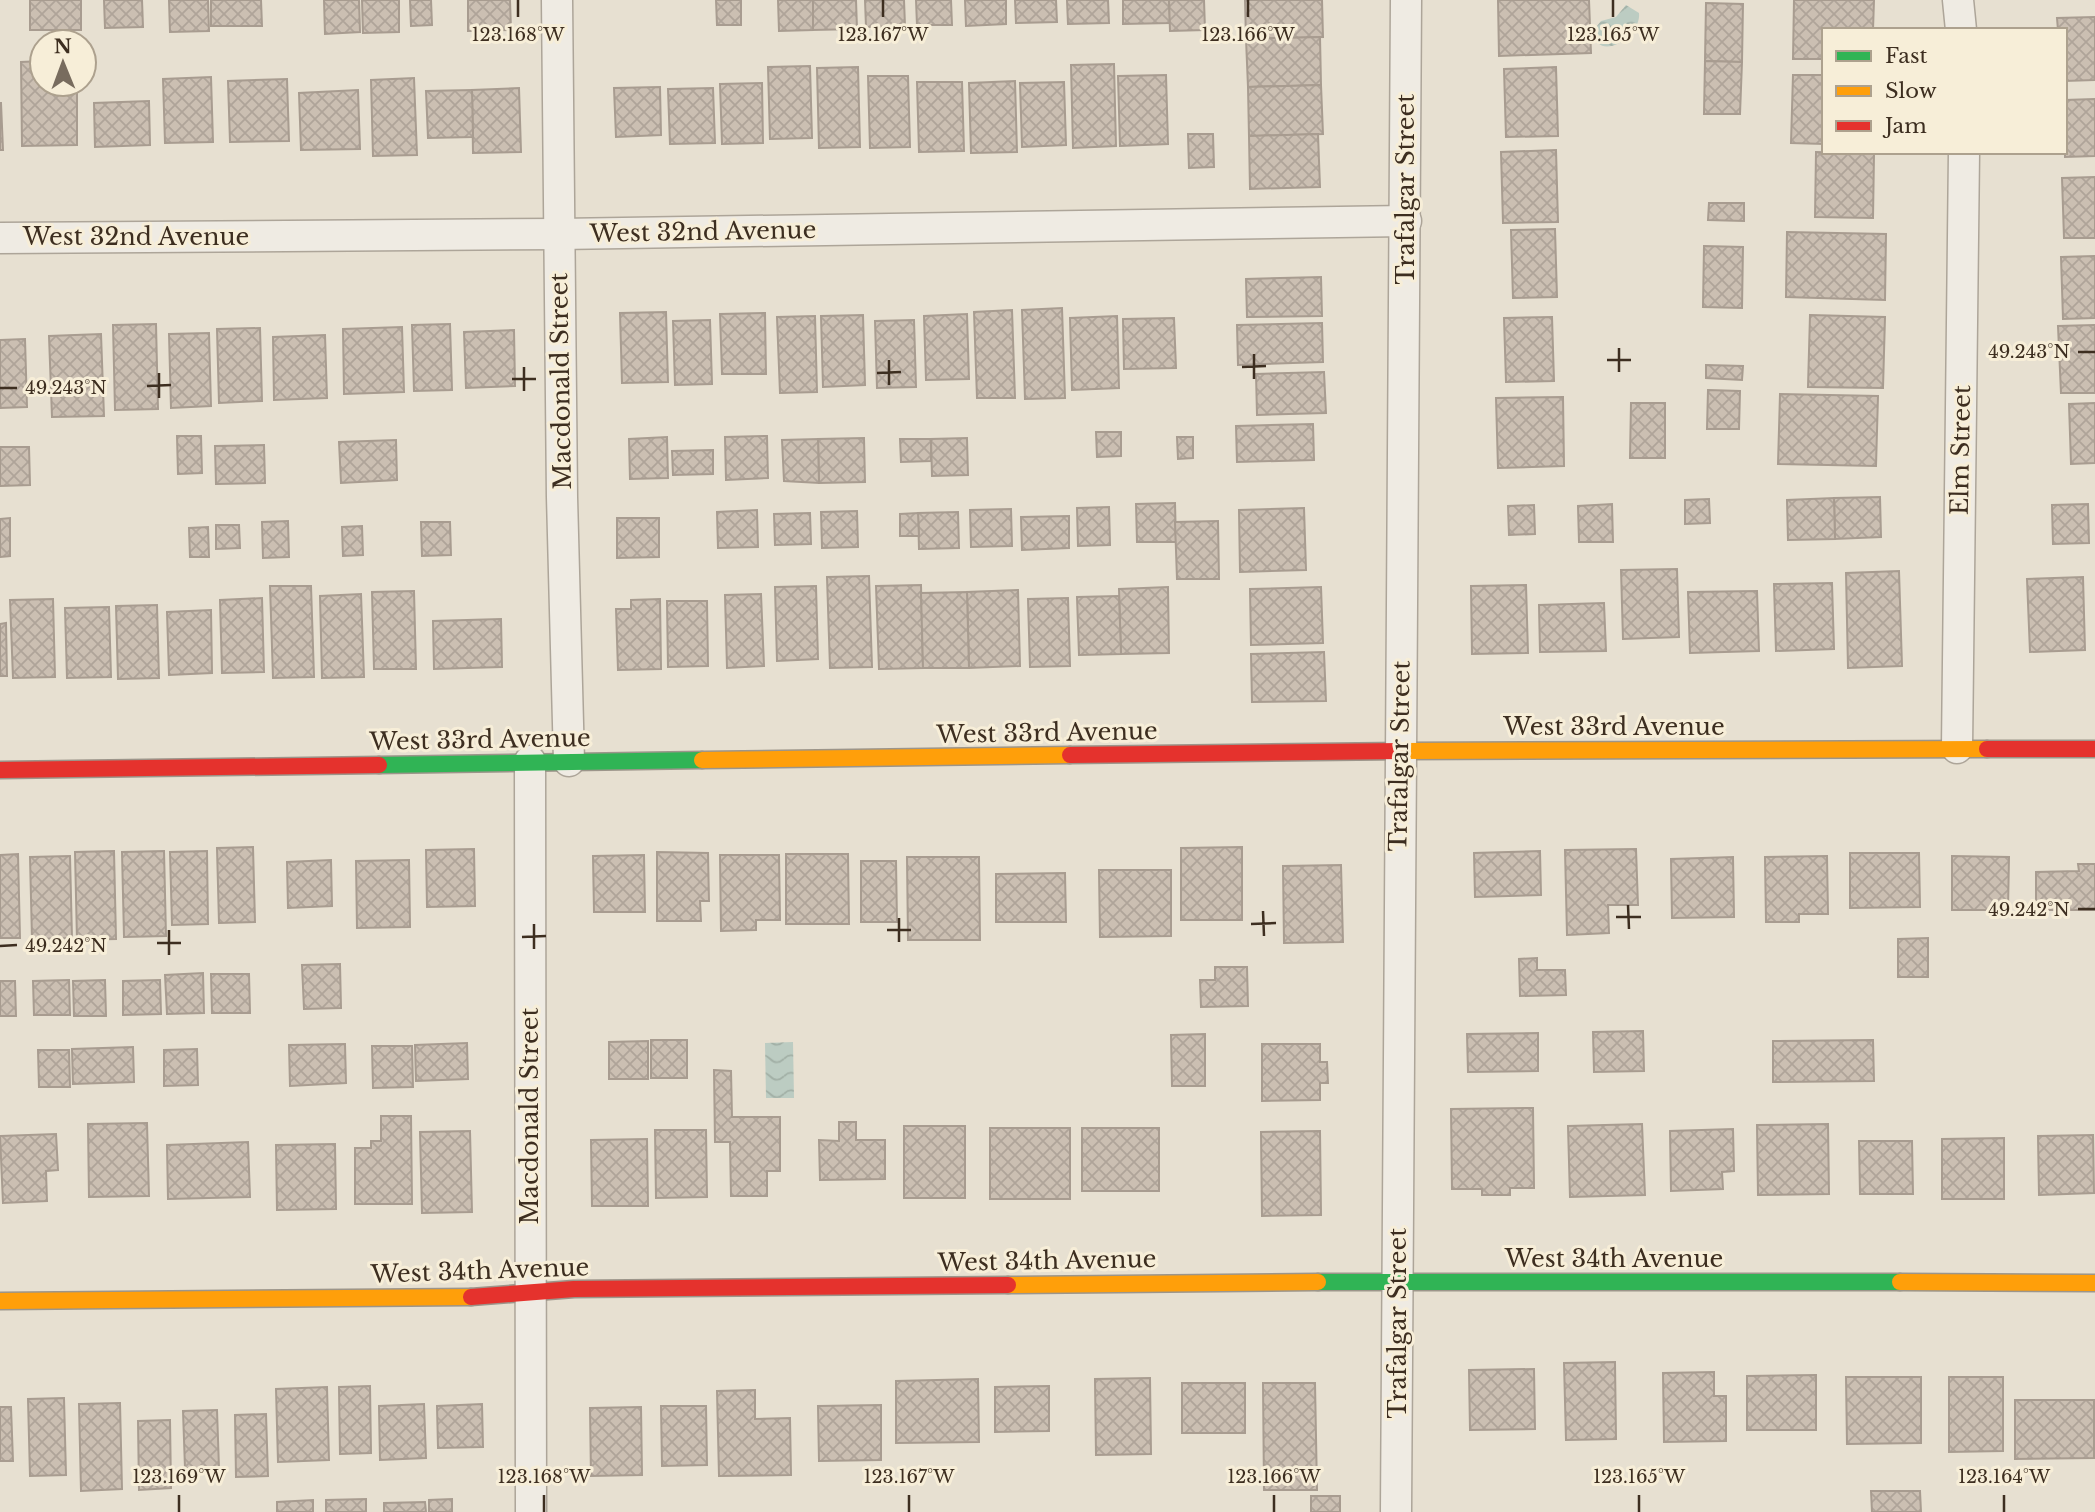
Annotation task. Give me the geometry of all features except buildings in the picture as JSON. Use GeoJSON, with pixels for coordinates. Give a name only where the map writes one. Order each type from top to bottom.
{"type":"FeatureCollection","features":[{"type":"Feature","properties":{"kind":"street","name":"Macdonald Street"},"geometry":{"type":"LineString","coordinates":[[557,0],[569,761]]}},
{"type":"Feature","properties":{"kind":"street","name":"Trafalgar Street"},"geometry":{"type":"LineString","coordinates":[[1396,1512],[1406,0]]}},
{"type":"Feature","properties":{"kind":"street"},"geometry":{"type":"LineString","coordinates":[[1958,0],[1961,28]]}},
{"type":"Feature","properties":{"kind":"street","name":"Elm Street"},"geometry":{"type":"LineString","coordinates":[[1957,748],[1964,154]]}},
{"type":"Feature","properties":{"kind":"street","name":"West 32nd Avenue"},"geometry":{"type":"LineString","coordinates":[[0,238],[559,234],[1406,221]]}},
{"type":"Feature","properties":{"kind":"street","name":"West 33rd Avenue"},"geometry":{"type":"LineString","coordinates":[[0,770],[1399,751],[2095,749]]}},
{"type":"Feature","properties":{"kind":"street","name":"Macdonald Street"},"geometry":{"type":"LineString","coordinates":[[530,761],[531,1512]]}},
{"type":"Feature","properties":{"kind":"street","name":"West 34th Avenue"},"geometry":{"type":"LineString","coordinates":[[0,1301],[497,1297],[574,1289],[1398,1281],[2095,1283]]}},
{"type":"Feature","properties":{"kind":"water"},"geometry":{"type":"Polygon","coordinates":[[[1626,5],[1639,13],[1634,30],[1619,43],[1602,46],[1596,41],[1593,31],[1601,21],[1616,17],[1626,5]]]}},
{"type":"Feature","properties":{"kind":"water"},"geometry":{"type":"Polygon","coordinates":[[[793,1042],[794,1098],[766,1098],[765,1043],[793,1042]]]}},
{"type":"Feature","properties":{"kind":"traffic: fast"},"geometry":{"type":"LineString","coordinates":[[379,765],[702,760]]}},
{"type":"Feature","properties":{"kind":"traffic: fast"},"geometry":{"type":"LineString","coordinates":[[1318,1282],[1900,1282]]}},
{"type":"Feature","properties":{"kind":"traffic: slow"},"geometry":{"type":"LineString","coordinates":[[1401,751],[1987,749]]}},
{"type":"Feature","properties":{"kind":"traffic: slow"},"geometry":{"type":"LineString","coordinates":[[702,760],[1070,755]]}},
{"type":"Feature","properties":{"kind":"traffic: slow"},"geometry":{"type":"LineString","coordinates":[[1008,1285],[1318,1282]]}},
{"type":"Feature","properties":{"kind":"traffic: slow"},"geometry":{"type":"LineString","coordinates":[[1900,1282],[2095,1283]]}},
{"type":"Feature","properties":{"kind":"traffic: slow"},"geometry":{"type":"LineString","coordinates":[[0,1301],[471,1297]]}},
{"type":"Feature","properties":{"kind":"traffic: jam"},"geometry":{"type":"LineString","coordinates":[[1987,749],[2095,749]]}},
{"type":"Feature","properties":{"kind":"traffic: jam"},"geometry":{"type":"LineString","coordinates":[[1070,755],[1401,751]]}},
{"type":"Feature","properties":{"kind":"traffic: jam"},"geometry":{"type":"LineString","coordinates":[[0,770],[379,765]]}},
{"type":"Feature","properties":{"kind":"traffic: jam"},"geometry":{"type":"LineString","coordinates":[[471,1297],[574,1289],[1008,1285]]}}]}
